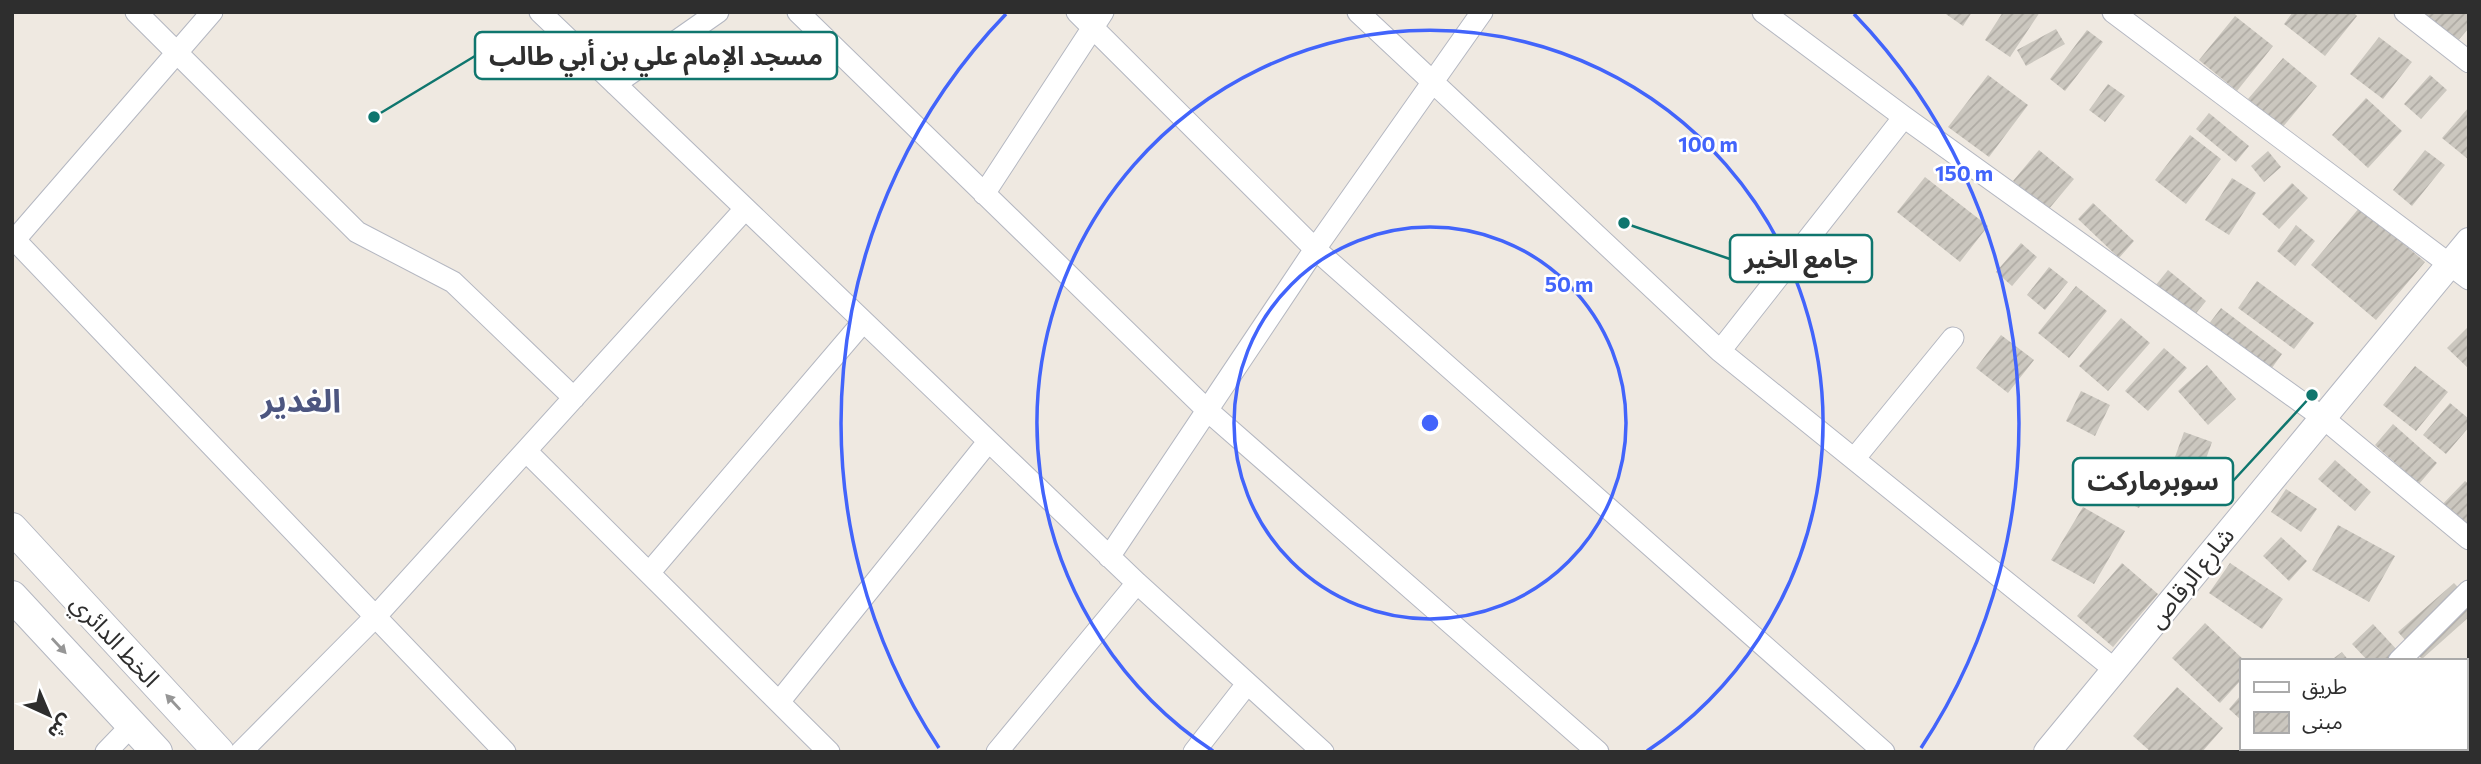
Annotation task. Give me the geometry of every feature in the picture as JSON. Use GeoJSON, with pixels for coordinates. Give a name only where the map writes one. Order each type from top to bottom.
{"type":"FeatureCollection","features":[{"type":"Feature","properties":{"kind":"main road","name":"الخط الدائري"},"geometry":{"type":"LineString","coordinates":[[12,528],[219,752]]}},
{"type":"Feature","properties":{"kind":"main road","name":"الخط الدائري"},"geometry":{"type":"LineString","coordinates":[[12,596],[157,752]]}},
{"type":"Feature","properties":{"kind":"street"},"geometry":{"type":"LineString","coordinates":[[136,12],[357,232],[453,282],[573,398]]}},
{"type":"Feature","properties":{"kind":"street"},"geometry":{"type":"LineString","coordinates":[[212,12],[13,240],[505,752]]}},
{"type":"Feature","properties":{"kind":"street"},"geometry":{"type":"LineString","coordinates":[[540,12],[1109,557],[1323,752]]}},
{"type":"Feature","properties":{"kind":"street"},"geometry":{"type":"LineString","coordinates":[[615,84],[718,12]]}},
{"type":"Feature","properties":{"kind":"street"},"geometry":{"type":"LineString","coordinates":[[798,12],[1207,410],[1598,752]]}},
{"type":"Feature","properties":{"kind":"street"},"geometry":{"type":"LineString","coordinates":[[1077,12],[1098,20],[1315,249],[1884,752]]}},
{"type":"Feature","properties":{"kind":"street"},"geometry":{"type":"LineString","coordinates":[[1358,12],[1720,351],[2115,669]]}},
{"type":"Feature","properties":{"kind":"street"},"geometry":{"type":"LineString","coordinates":[[1109,557],[1315,249],[1482,12]]}},
{"type":"Feature","properties":{"kind":"street"},"geometry":{"type":"LineString","coordinates":[[1763,12],[1904,117],[2322,417],[2469,539]]}},
{"type":"Feature","properties":{"kind":"street"},"geometry":{"type":"LineString","coordinates":[[2113,12],[2459,271]]}},
{"type":"Feature","properties":{"kind":"street"},"geometry":{"type":"LineString","coordinates":[[2405,12],[2469,62]]}},
{"type":"Feature","properties":{"kind":"street"},"geometry":{"type":"LineString","coordinates":[[984,194],[1098,20]]}},
{"type":"Feature","properties":{"kind":"street"},"geometry":{"type":"LineString","coordinates":[[1720,351],[1904,117]]}},
{"type":"Feature","properties":{"kind":"street"},"geometry":{"type":"LineString","coordinates":[[241,752],[376,615],[745,209]]}},
{"type":"Feature","properties":{"kind":"street","name":"شارع الرقاص"},"geometry":{"type":"LineString","coordinates":[[2047,752],[2322,417],[2459,271],[2469,242]]}},
{"type":"Feature","properties":{"kind":"street"},"geometry":{"type":"LineString","coordinates":[[649,573],[863,322]]}},
{"type":"Feature","properties":{"kind":"street"},"geometry":{"type":"LineString","coordinates":[[1854,459],[1953,338]]}},
{"type":"Feature","properties":{"kind":"street"},"geometry":{"type":"LineString","coordinates":[[779,702],[988,442]]}},
{"type":"Feature","properties":{"kind":"street"},"geometry":{"type":"LineString","coordinates":[[526,451],[829,752]]}},
{"type":"Feature","properties":{"kind":"street"},"geometry":{"type":"LineString","coordinates":[[997,752],[1137,583]]}},
{"type":"Feature","properties":{"kind":"street"},"geometry":{"type":"LineString","coordinates":[[2401,659],[2469,591]]}},
{"type":"Feature","properties":{"kind":"street"},"geometry":{"type":"LineString","coordinates":[[1194,752],[1247,684]]}},
{"type":"Feature","properties":{"kind":"street"},"geometry":{"type":"LineString","coordinates":[[106,752],[132,725]]}},
{"type":"Feature","properties":{"kind":"building"},"geometry":{"type":"Polygon","coordinates":[[[1943,12],[1972,12],[1963,26],[1943,12]]]}},
{"type":"Feature","properties":{"kind":"building"},"geometry":{"type":"Polygon","coordinates":[[[2003,12],[2040,12],[2010,57],[1985,40],[2003,12]]]}},
{"type":"Feature","properties":{"kind":"building"},"geometry":{"type":"Polygon","coordinates":[[[2293,12],[2353,12],[2357,16],[2325,56],[2284,24],[2293,12]]]}},
{"type":"Feature","properties":{"kind":"building"},"geometry":{"type":"Polygon","coordinates":[[[2420,12],[2469,12],[2469,28],[2455,44],[2420,12]]]}},
{"type":"Feature","properties":{"kind":"building"},"geometry":{"type":"Polygon","coordinates":[[[2235,16],[2273,46],[2237,91],[2199,60],[2235,16]]]}},
{"type":"Feature","properties":{"kind":"building"},"geometry":{"type":"Polygon","coordinates":[[[2056,29],[2065,44],[2026,66],[2017,50],[2056,29]]]}},
{"type":"Feature","properties":{"kind":"building"},"geometry":{"type":"Polygon","coordinates":[[[2087,30],[2103,42],[2065,91],[2050,79],[2087,30]]]}},
{"type":"Feature","properties":{"kind":"building"},"geometry":{"type":"Polygon","coordinates":[[[2379,37],[2412,62],[2383,99],[2350,74],[2379,37]]]}},
{"type":"Feature","properties":{"kind":"building"},"geometry":{"type":"Polygon","coordinates":[[[2283,58],[2317,86],[2282,128],[2248,99],[2283,58]]]}},
{"type":"Feature","properties":{"kind":"building"},"geometry":{"type":"Polygon","coordinates":[[[1988,75],[2028,105],[1989,157],[1948,127],[1988,75]]]}},
{"type":"Feature","properties":{"kind":"building"},"geometry":{"type":"Polygon","coordinates":[[[2430,75],[2447,90],[2421,119],[2404,104],[2430,75]]]}},
{"type":"Feature","properties":{"kind":"building"},"geometry":{"type":"Polygon","coordinates":[[[2108,84],[2125,96],[2105,122],[2089,110],[2108,84]]]}},
{"type":"Feature","properties":{"kind":"building"},"geometry":{"type":"Polygon","coordinates":[[[2366,98],[2402,131],[2368,168],[2332,135],[2366,98]]]}},
{"type":"Feature","properties":{"kind":"building"},"geometry":{"type":"Polygon","coordinates":[[[2469,107],[2469,160],[2442,138],[2469,107]]]}},
{"type":"Feature","properties":{"kind":"building"},"geometry":{"type":"Polygon","coordinates":[[[2209,113],[2249,146],[2236,162],[2196,129],[2209,113]]]}},
{"type":"Feature","properties":{"kind":"building"},"geometry":{"type":"Polygon","coordinates":[[[2190,135],[2221,159],[2186,204],[2155,180],[2190,135]]]}},
{"type":"Feature","properties":{"kind":"building"},"geometry":{"type":"Polygon","coordinates":[[[2039,150],[2074,179],[2048,210],[2013,181],[2039,150]]]}},
{"type":"Feature","properties":{"kind":"building"},"geometry":{"type":"Polygon","coordinates":[[[2425,150],[2445,165],[2412,206],[2393,190],[2425,150]]]}},
{"type":"Feature","properties":{"kind":"building"},"geometry":{"type":"Polygon","coordinates":[[[2268,151],[2281,167],[2264,182],[2251,166],[2268,151]]]}},
{"type":"Feature","properties":{"kind":"building"},"geometry":{"type":"Polygon","coordinates":[[[1925,177],[1988,226],[1960,262],[1897,212],[1925,177]]]}},
{"type":"Feature","properties":{"kind":"building"},"geometry":{"type":"Polygon","coordinates":[[[2232,178],[2256,193],[2229,235],[2205,220],[2232,178]]]}},
{"type":"Feature","properties":{"kind":"building"},"geometry":{"type":"Polygon","coordinates":[[[2292,183],[2308,198],[2279,229],[2262,214],[2292,183]]]}},
{"type":"Feature","properties":{"kind":"building"},"geometry":{"type":"Polygon","coordinates":[[[2093,203],[2134,241],[2119,258],[2078,219],[2093,203]]]}},
{"type":"Feature","properties":{"kind":"building"},"geometry":{"type":"Polygon","coordinates":[[[2360,207],[2425,262],[2376,320],[2311,265],[2360,207]]]}},
{"type":"Feature","properties":{"kind":"building"},"geometry":{"type":"Polygon","coordinates":[[[2296,225],[2315,241],[2295,266],[2277,251],[2296,225]]]}},
{"type":"Feature","properties":{"kind":"building"},"geometry":{"type":"Polygon","coordinates":[[[2021,243],[2037,257],[2012,286],[1996,272],[2021,243]]]}},
{"type":"Feature","properties":{"kind":"building"},"geometry":{"type":"Polygon","coordinates":[[[2049,267],[2068,282],[2045,310],[2027,295],[2049,267]]]}},
{"type":"Feature","properties":{"kind":"building"},"geometry":{"type":"Polygon","coordinates":[[[2168,270],[2206,301],[2189,322],[2151,291],[2168,270]]]}},
{"type":"Feature","properties":{"kind":"building"},"geometry":{"type":"Polygon","coordinates":[[[2257,281],[2314,323],[2294,349],[2238,308],[2257,281]]]}},
{"type":"Feature","properties":{"kind":"building"},"geometry":{"type":"Polygon","coordinates":[[[2076,286],[2107,311],[2069,358],[2038,333],[2076,286]]]}},
{"type":"Feature","properties":{"kind":"building"},"geometry":{"type":"Polygon","coordinates":[[[2221,308],[2282,354],[2264,379],[2202,333],[2221,308]]]}},
{"type":"Feature","properties":{"kind":"building"},"geometry":{"type":"Polygon","coordinates":[[[2121,318],[2150,343],[2108,391],[2079,366],[2121,318]]]}},
{"type":"Feature","properties":{"kind":"building"},"geometry":{"type":"Polygon","coordinates":[[[2469,326],[2469,369],[2447,348],[2469,326]]]}},
{"type":"Feature","properties":{"kind":"building"},"geometry":{"type":"Polygon","coordinates":[[[2001,335],[2034,360],[2008,393],[1976,368],[2001,335]]]}},
{"type":"Feature","properties":{"kind":"building"},"geometry":{"type":"Polygon","coordinates":[[[2164,348],[2187,368],[2148,411],[2125,391],[2164,348]]]}},
{"type":"Feature","properties":{"kind":"building"},"geometry":{"type":"Polygon","coordinates":[[[2207,365],[2236,399],[2208,425],[2178,391],[2207,365]]]}},
{"type":"Feature","properties":{"kind":"building"},"geometry":{"type":"Polygon","coordinates":[[[2415,366],[2448,392],[2416,431],[2383,405],[2415,366]]]}},
{"type":"Feature","properties":{"kind":"building"},"geometry":{"type":"Polygon","coordinates":[[[2081,391],[2110,405],[2095,436],[2066,421],[2081,391]]]}},
{"type":"Feature","properties":{"kind":"building"},"geometry":{"type":"Polygon","coordinates":[[[2450,403],[2469,419],[2469,427],[2446,454],[2423,435],[2450,403]]]}},
{"type":"Feature","properties":{"kind":"building"},"geometry":{"type":"Polygon","coordinates":[[[2393,424],[2437,463],[2419,484],[2375,445],[2393,424]]]}},
{"type":"Feature","properties":{"kind":"building"},"geometry":{"type":"Polygon","coordinates":[[[2184,432],[2212,442],[2203,467],[2175,457],[2184,432]]]}},
{"type":"Feature","properties":{"kind":"building"},"geometry":{"type":"Polygon","coordinates":[[[2335,460],[2371,492],[2355,511],[2318,479],[2335,460]]]}},
{"type":"Feature","properties":{"kind":"building"},"geometry":{"type":"Polygon","coordinates":[[[2116,463],[2152,479],[2139,508],[2103,491],[2116,463]]]}},
{"type":"Feature","properties":{"kind":"building"},"geometry":{"type":"Polygon","coordinates":[[[2465,481],[2469,484],[2469,528],[2436,511],[2465,481]]]}},
{"type":"Feature","properties":{"kind":"building"},"geometry":{"type":"Polygon","coordinates":[[[2286,489],[2317,509],[2301,532],[2271,512],[2286,489]]]}},
{"type":"Feature","properties":{"kind":"building"},"geometry":{"type":"Polygon","coordinates":[[[2083,507],[2125,531],[2094,584],[2051,560],[2083,507]]]}},
{"type":"Feature","properties":{"kind":"building"},"geometry":{"type":"Polygon","coordinates":[[[2338,525],[2395,556],[2369,602],[2312,570],[2338,525]]]}},
{"type":"Feature","properties":{"kind":"building"},"geometry":{"type":"Polygon","coordinates":[[[2281,537],[2307,561],[2289,581],[2263,556],[2281,537]]]}},
{"type":"Feature","properties":{"kind":"building"},"geometry":{"type":"Polygon","coordinates":[[[2122,563],[2158,594],[2113,647],[2077,616],[2122,563]]]}},
{"type":"Feature","properties":{"kind":"building"},"geometry":{"type":"Polygon","coordinates":[[[2230,563],[2283,599],[2262,629],[2209,593],[2230,563]]]}},
{"type":"Feature","properties":{"kind":"building"},"geometry":{"type":"Polygon","coordinates":[[[2454,583],[2469,599],[2469,617],[2422,659],[2398,632],[2454,583]]]}},
{"type":"Feature","properties":{"kind":"building"},"geometry":{"type":"Polygon","coordinates":[[[2205,623],[2243,659],[2240,659],[2240,681],[2220,703],[2172,658],[2205,623]]]}},
{"type":"Feature","properties":{"kind":"building"},"geometry":{"type":"Polygon","coordinates":[[[2373,624],[2399,652],[2391,659],[2366,659],[2352,644],[2373,624]]]}},
{"type":"Feature","properties":{"kind":"building"},"geometry":{"type":"Polygon","coordinates":[[[2342,652],[2347,659],[2333,659],[2342,652]]]}},
{"type":"Feature","properties":{"kind":"building"},"geometry":{"type":"Polygon","coordinates":[[[2177,687],[2223,728],[2202,752],[2151,752],[2133,736],[2177,687]]]}},
{"type":"Feature","properties":{"kind":"building"},"geometry":{"type":"Polygon","coordinates":[[[2240,696],[2240,719],[2229,709],[2240,696]]]}},
{"type":"Feature","properties":{"kind":"building"},"geometry":{"type":"Polygon","coordinates":[[[2287,750],[2320,750],[2318,752],[2287,750]]]}},
{"type":"Feature","properties":{"kind":"building"},"geometry":{"type":"Polygon","coordinates":[[[2418,750],[2419,752],[2378,752],[2418,750]]]}},
{"type":"Feature","properties":{"kind":"place","name":"مسجد الإمام علي بن أبي طالب"},"geometry":{"type":"Point","coordinates":[374,117]}},
{"type":"Feature","properties":{"kind":"place","name":"جامع الخير"},"geometry":{"type":"Point","coordinates":[1624,223]}},
{"type":"Feature","properties":{"kind":"place","name":"سوبرماركت"},"geometry":{"type":"Point","coordinates":[2312,395]}},
{"type":"Feature","properties":{"kind":"district","name":"الغدير"},"geometry":{"type":"Point","coordinates":[301,399]}}]}
